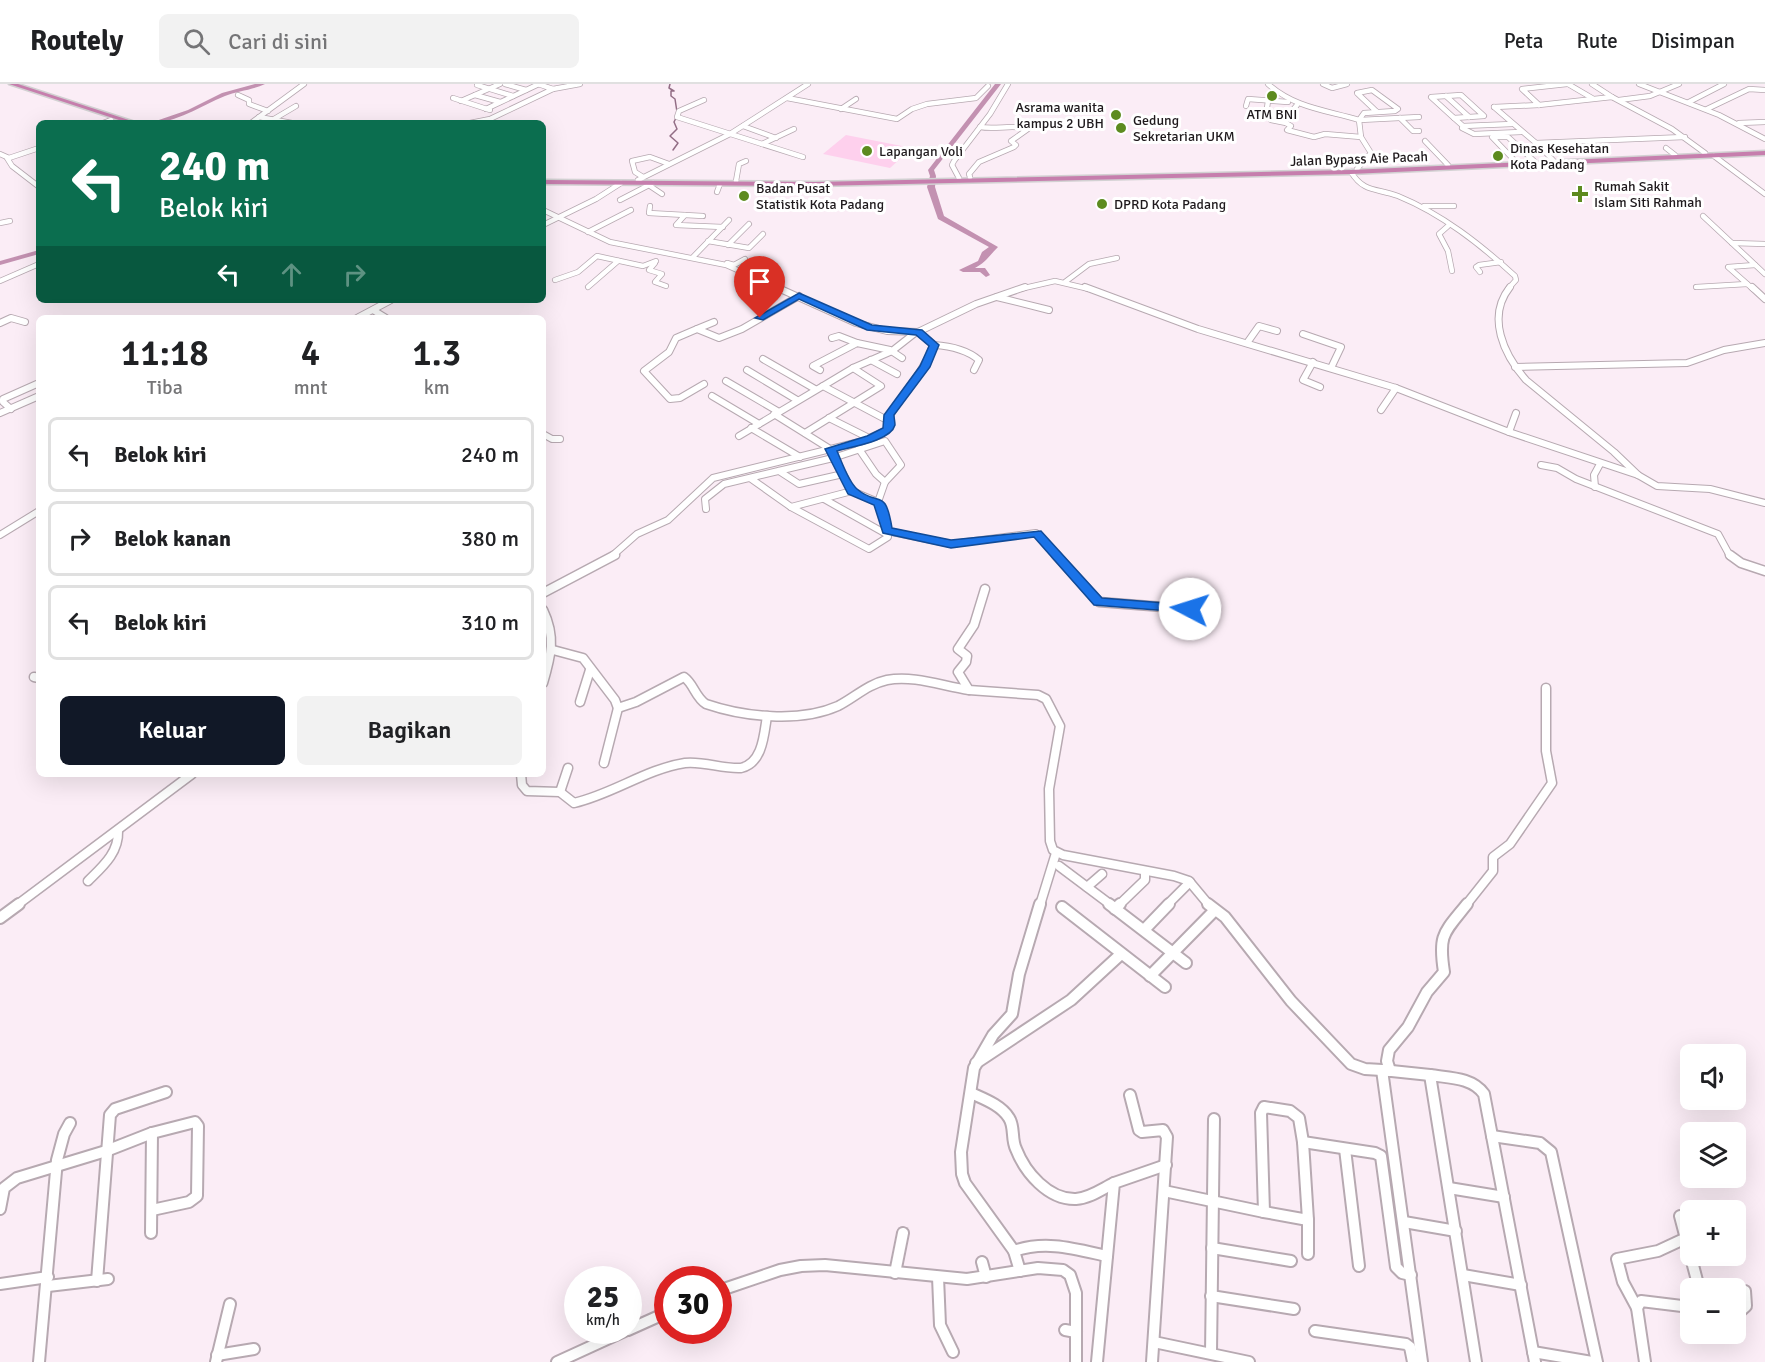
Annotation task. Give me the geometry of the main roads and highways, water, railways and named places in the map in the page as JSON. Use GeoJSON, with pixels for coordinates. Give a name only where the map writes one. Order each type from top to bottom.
{"type":"FeatureCollection","features":[{"type":"Feature","properties":{"kind":"highway"},"geometry":{"type":"LineString","coordinates":[[0,84],[111,120]]}},
{"type":"Feature","properties":{"kind":"highway"},"geometry":{"type":"LineString","coordinates":[[12,84],[125,120]]}},
{"type":"Feature","properties":{"kind":"highway"},"geometry":{"type":"LineString","coordinates":[[1395,169],[1532,159],[1659,157],[1705,153],[1765,152]]}},
{"type":"Feature","properties":{"kind":"highway","name":"Jalan Bypass Aie Pacah"},"geometry":{"type":"LineString","coordinates":[[956,179],[1395,169],[1765,152]]}},
{"type":"Feature","properties":{"kind":"highway"},"geometry":{"type":"LineString","coordinates":[[546,181],[715,185],[920,181],[970,177],[1315,171]]}},
{"type":"Feature","properties":{"kind":"highway"},"geometry":{"type":"LineString","coordinates":[[546,181],[641,178],[715,185],[736,181],[920,181]]}},
{"type":"Feature","properties":{"kind":"waterway"},"geometry":{"type":"LineString","coordinates":[[162,120],[190,111],[224,94],[262,84]]}},
{"type":"Feature","properties":{"kind":"waterway"},"geometry":{"type":"LineString","coordinates":[[670,84],[669,88],[674,91],[671,91],[671,96],[675,99],[677,112]]}},
{"type":"Feature","properties":{"kind":"waterway"},"geometry":{"type":"LineString","coordinates":[[986,275],[982,270],[963,270],[981,262],[985,254],[994,247],[941,217],[931,187],[933,176],[931,170],[998,84]]}},
{"type":"Feature","properties":{"kind":"waterway"},"geometry":{"type":"LineString","coordinates":[[673,150],[678,143],[670,136],[677,129],[674,122],[676,118]]}},
{"type":"Feature","properties":{"kind":"waterway"},"geometry":{"type":"LineString","coordinates":[[0,263],[36,253]]}},
{"type":"Feature","properties":{"kind":"place","name":"ATM BNI"},"geometry":{"type":"Point","coordinates":[1272,96]}},
{"type":"Feature","properties":{"kind":"place","name":"Asrama wanita kampus 2 UBH"},"geometry":{"type":"Point","coordinates":[1116,115]}},
{"type":"Feature","properties":{"kind":"place","name":"Gedung Sekretarian UKM"},"geometry":{"type":"Point","coordinates":[1121,128]}},
{"type":"Feature","properties":{"kind":"place","name":"Lapangan Voli"},"geometry":{"type":"Point","coordinates":[867,151]}},
{"type":"Feature","properties":{"kind":"place","name":"Dinas Kesehatan Kota Padang"},"geometry":{"type":"Point","coordinates":[1498,156]}},
{"type":"Feature","properties":{"kind":"place","name":"Rumah Sakit Islam Siti Rahmah"},"geometry":{"type":"Point","coordinates":[1580,194]}},
{"type":"Feature","properties":{"kind":"place","name":"Badan Pusat Statistik Kota Padang"},"geometry":{"type":"Point","coordinates":[744,196]}},
{"type":"Feature","properties":{"kind":"place","name":"DPRD Kota Padang"},"geometry":{"type":"Point","coordinates":[1102,204]}}]}
